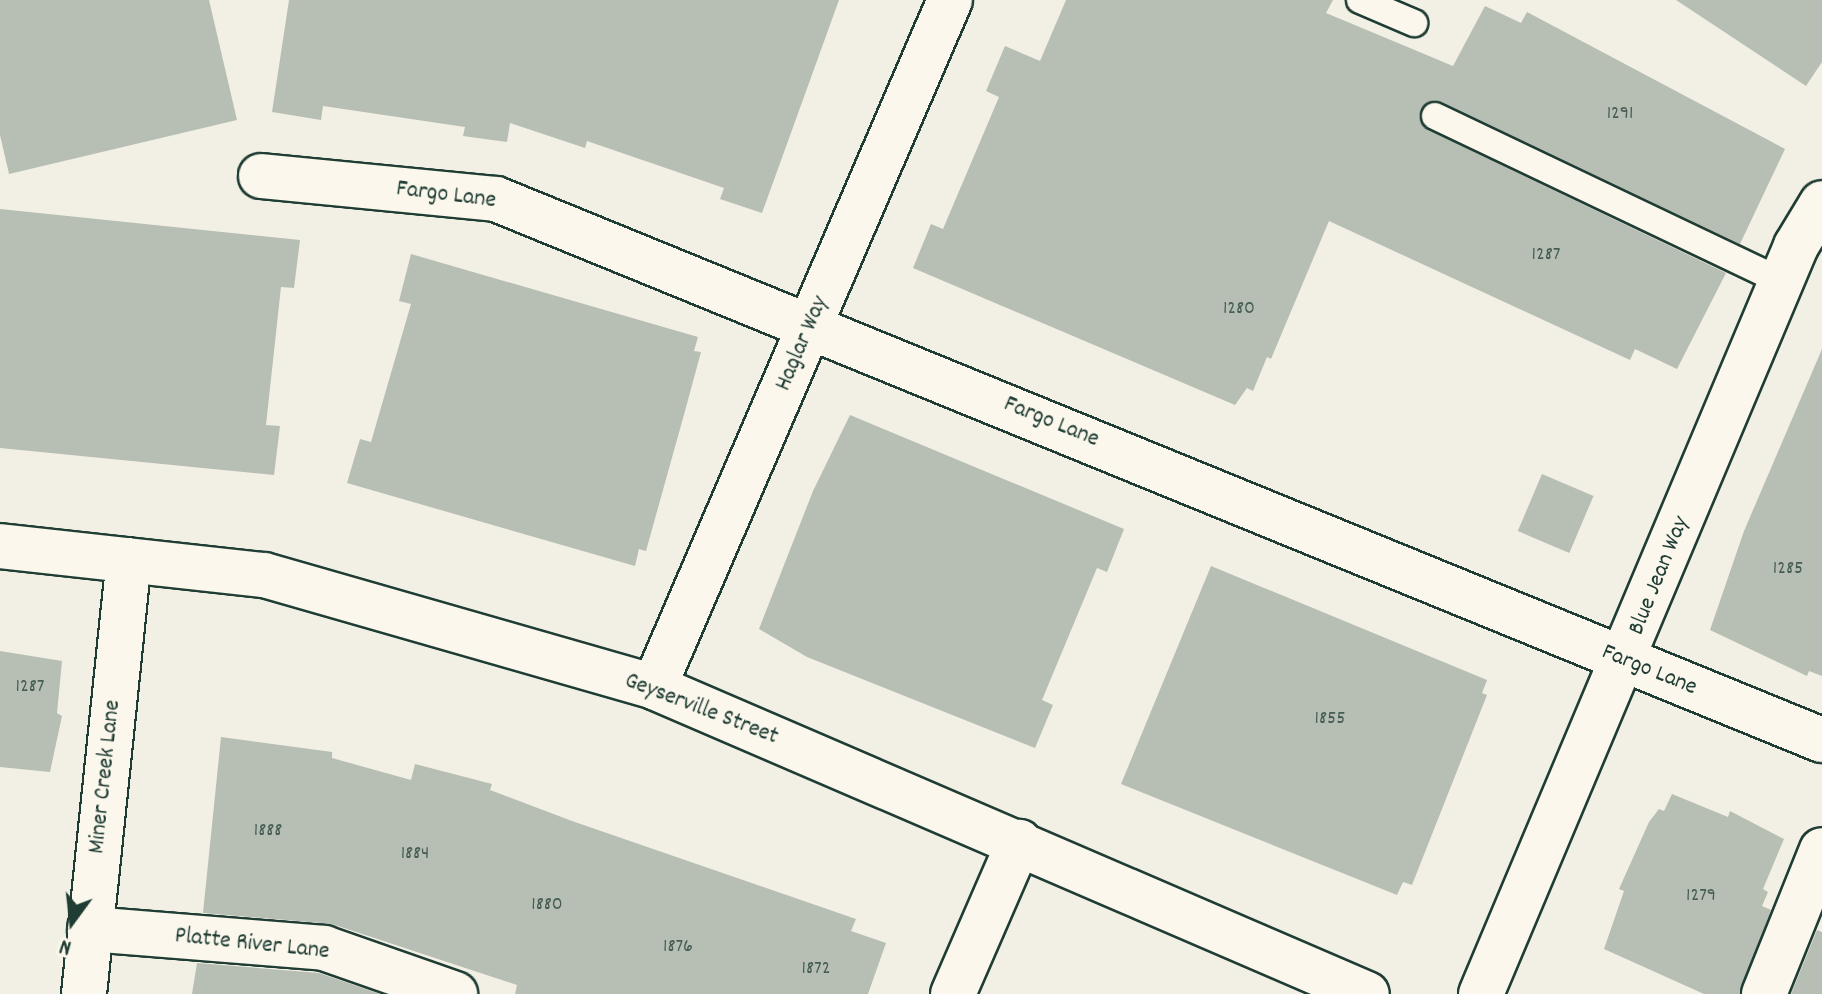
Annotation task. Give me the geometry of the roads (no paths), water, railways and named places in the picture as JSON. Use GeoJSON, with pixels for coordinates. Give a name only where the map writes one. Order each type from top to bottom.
{"type":"FeatureCollection","features":[{"type":"Feature","properties":{"kind":"street","name":"Haglar Way"},"geometry":{"type":"LineString","coordinates":[[654,687],[950,0]]}},
{"type":"Feature","properties":{"kind":"street","name":"Fargo Lane"},"geometry":{"type":"LineString","coordinates":[[261,176],[496,199],[1822,740]]}},
{"type":"Feature","properties":{"kind":"street","name":"Blue Jean Way"},"geometry":{"type":"LineString","coordinates":[[1481,994],[1625,662],[1781,281],[1822,203]]}},
{"type":"Feature","properties":{"kind":"street","name":"Geyserville Street"},"geometry":{"type":"LineString","coordinates":[[0,546],[264,575],[654,687],[1367,994]]}},
{"type":"Feature","properties":{"kind":"street","name":"Miner Creek Lane"},"geometry":{"type":"LineString","coordinates":[[84,994],[129,560]]}},
{"type":"Feature","properties":{"kind":"street"},"geometry":{"type":"LineString","coordinates":[[953,994],[1019,842]]}},
{"type":"Feature","properties":{"kind":"street"},"geometry":{"type":"LineString","coordinates":[[1764,994],[1822,850]]}},
{"type":"Feature","properties":{"kind":"street","name":"Platte River Lane"},"geometry":{"type":"LineString","coordinates":[[90,929],[324,948],[455,994]]}},
{"type":"Feature","properties":{"kind":"lane"},"geometry":{"type":"LineString","coordinates":[[1360,0],[1414,23]]}},
{"type":"Feature","properties":{"kind":"lane"},"geometry":{"type":"LineString","coordinates":[[1435,116],[1781,281]]}}]}
